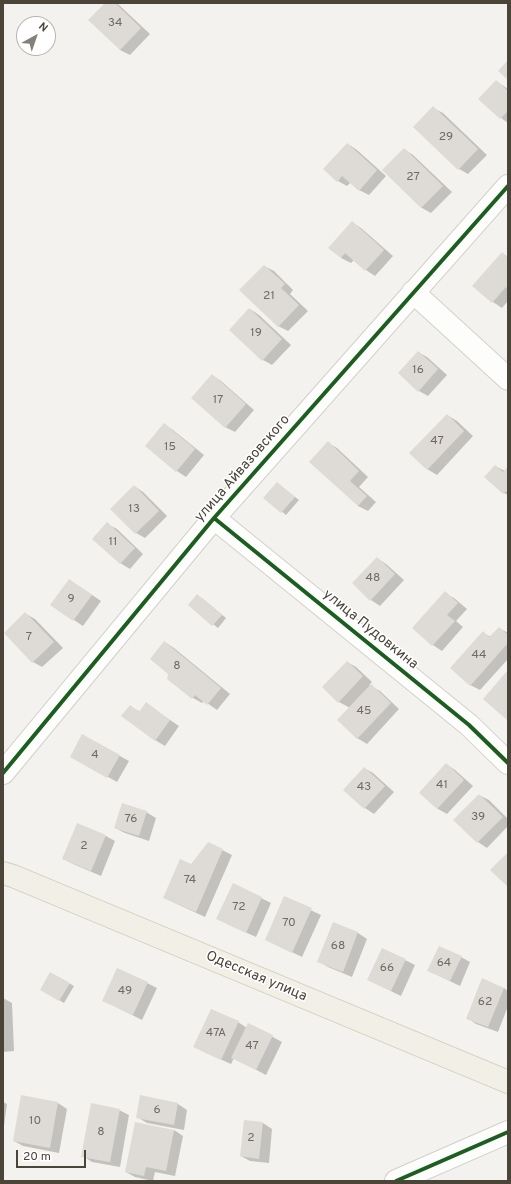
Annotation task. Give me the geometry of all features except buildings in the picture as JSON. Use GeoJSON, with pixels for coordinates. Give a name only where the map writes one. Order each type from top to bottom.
{"type":"FeatureCollection","features":[{"type":"Feature","properties":{"kind":"main road","name":"Одесская улица"},"geometry":{"type":"LineString","coordinates":[[3,873],[508,1082]]}},
{"type":"Feature","properties":{"kind":"street","name":"улица Айвазовского"},"geometry":{"type":"LineString","coordinates":[[3,773],[214,518],[508,186]]}},
{"type":"Feature","properties":{"kind":"street"},"geometry":{"type":"LineString","coordinates":[[414,292],[508,379]]}},
{"type":"Feature","properties":{"kind":"street","name":"улица Пудовкина"},"geometry":{"type":"LineString","coordinates":[[214,518],[463,720],[508,762]]}},
{"type":"Feature","properties":{"kind":"street"},"geometry":{"type":"LineString","coordinates":[[396,1181],[508,1132]]}},
{"type":"Feature","properties":{"kind":"cycle path"},"geometry":{"type":"LineString","coordinates":[[3,773],[214,518],[508,186]]}},
{"type":"Feature","properties":{"kind":"cycle path"},"geometry":{"type":"LineString","coordinates":[[214,518],[469,725],[508,763]]}},
{"type":"Feature","properties":{"kind":"cycle path"},"geometry":{"type":"LineString","coordinates":[[396,1181],[508,1132]]}}]}
